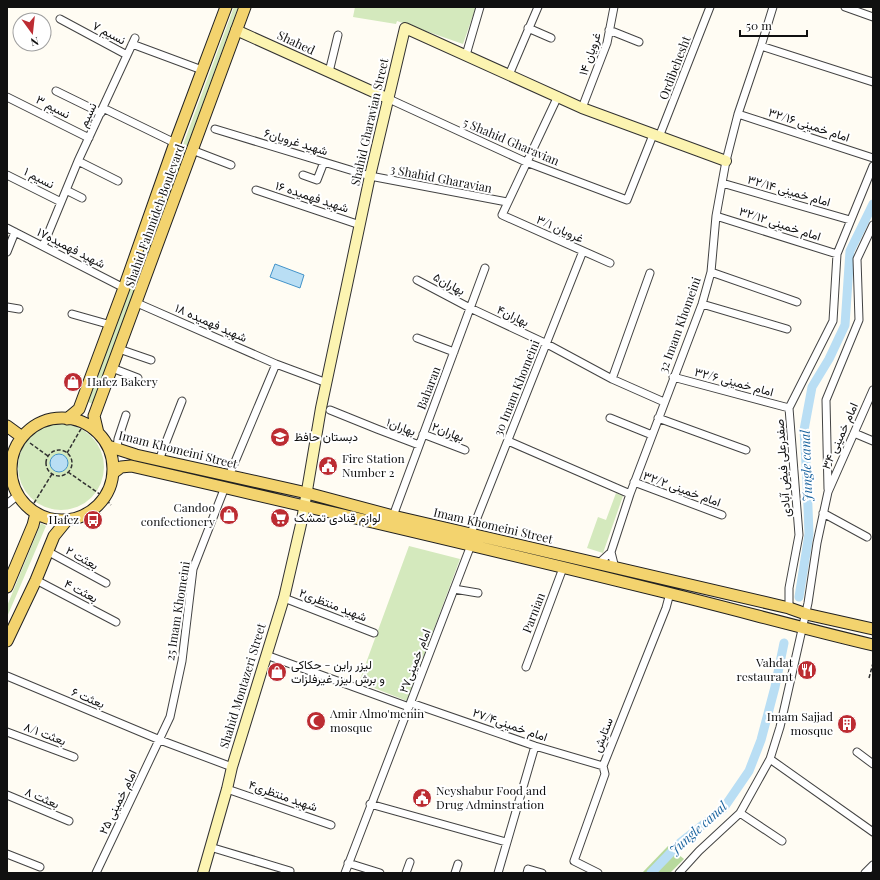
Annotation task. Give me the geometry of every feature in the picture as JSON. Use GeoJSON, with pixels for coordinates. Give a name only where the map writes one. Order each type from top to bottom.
{"type":"FeatureCollection","features":[{"type":"Feature","properties":{"kind":"main road","name":"Shahid Fahmideh Boulevard"},"geometry":{"type":"LineString","coordinates":[[67,418],[79,408],[111,325],[175,143],[226,7]]}},
{"type":"Feature","properties":{"kind":"main road","name":"Shahid Fahmideh Boulevard"},"geometry":{"type":"LineString","coordinates":[[98,433],[94,416],[137,303],[245,7]]}},
{"type":"Feature","properties":{"kind":"main road"},"geometry":{"type":"LineString","coordinates":[[67,418],[86,420],[112,447],[113,473],[108,501],[81,516],[67,520],[56,520],[33,511],[18,495],[12,478],[11,467],[14,452],[22,438],[35,426],[50,420],[67,418]]}},
{"type":"Feature","properties":{"kind":"main road"},"geometry":{"type":"LineString","coordinates":[[7,426],[22,438]]}},
{"type":"Feature","properties":{"kind":"main road","name":"Imam Khomeini Street"},"geometry":{"type":"LineString","coordinates":[[112,447],[159,460],[307,493],[393,516],[472,533],[873,629]]}},
{"type":"Feature","properties":{"kind":"main road","name":"Imam Khomeini Street"},"geometry":{"type":"LineString","coordinates":[[113,473],[121,467],[131,466],[305,505],[670,593],[873,645]]}},
{"type":"Feature","properties":{"kind":"main road"},"geometry":{"type":"LineString","coordinates":[[7,587],[33,525],[33,511]]}},
{"type":"Feature","properties":{"kind":"main road"},"geometry":{"type":"LineString","coordinates":[[7,641],[36,580],[54,536],[67,520]]}},
{"type":"Feature","properties":{"kind":"street"},"geometry":{"type":"LineString","coordinates":[[466,55],[480,7]]}},
{"type":"Feature","properties":{"kind":"street"},"geometry":{"type":"LineString","coordinates":[[509,75],[538,7]]}},
{"type":"Feature","properties":{"kind":"street","name":"غرویان ۱۴"},"geometry":{"type":"LineString","coordinates":[[582,108],[607,43],[614,7]]}},
{"type":"Feature","properties":{"kind":"street","name":"Ordibehesht"},"geometry":{"type":"LineString","coordinates":[[627,200],[656,136],[710,7]]}},
{"type":"Feature","properties":{"kind":"street","name":"32 Imam Khomeini"},"geometry":{"type":"LineString","coordinates":[[610,552],[634,482],[702,304],[711,272],[716,216],[726,161],[738,114],[773,7]]}},
{"type":"Feature","properties":{"kind":"street"},"geometry":{"type":"LineString","coordinates":[[845,7],[873,17]]}},
{"type":"Feature","properties":{"kind":"street","name":"نسیم ۷"},"geometry":{"type":"LineString","coordinates":[[60,19],[127,55]]}},
{"type":"Feature","properties":{"kind":"street","name":"Shahid Gharavian Street"},"geometry":{"type":"LineString","coordinates":[[305,505],[327,383],[370,176],[405,28],[582,108],[726,161]]}},
{"type":"Feature","properties":{"kind":"street"},"geometry":{"type":"LineString","coordinates":[[528,28],[551,38]]}},
{"type":"Feature","properties":{"kind":"street","name":"Shahed"},"geometry":{"type":"LineString","coordinates":[[236,30],[389,99]]}},
{"type":"Feature","properties":{"kind":"street"},"geometry":{"type":"LineString","coordinates":[[609,30],[639,42]]}},
{"type":"Feature","properties":{"kind":"street"},"geometry":{"type":"LineString","coordinates":[[329,72],[338,35]]}},
{"type":"Feature","properties":{"kind":"street","name":"نسیم"},"geometry":{"type":"LineString","coordinates":[[43,246],[78,161],[134,41],[202,70]]}},
{"type":"Feature","properties":{"kind":"street"},"geometry":{"type":"LineString","coordinates":[[761,46],[873,82]]}},
{"type":"Feature","properties":{"kind":"street"},"geometry":{"type":"LineString","coordinates":[[56,91],[136,124],[175,143]]}},
{"type":"Feature","properties":{"kind":"street"},"geometry":{"type":"LineString","coordinates":[[507,202],[558,96]]}},
{"type":"Feature","properties":{"kind":"street","name":"نسیم ۳"},"geometry":{"type":"LineString","coordinates":[[7,97],[89,138]]}},
{"type":"Feature","properties":{"kind":"street","name":"5 Shahid Gharavian"},"geometry":{"type":"LineString","coordinates":[[389,99],[526,162],[627,200]]}},
{"type":"Feature","properties":{"kind":"street","name":"امام خمینی ۳۲/۱۶"},"geometry":{"type":"LineString","coordinates":[[738,114],[873,158]]}},
{"type":"Feature","properties":{"kind":"street","name":"شهید غرویان۶"},"geometry":{"type":"LineString","coordinates":[[215,129],[370,176]]}},
{"type":"Feature","properties":{"kind":"street"},"geometry":{"type":"LineString","coordinates":[[192,150],[231,165]]}},
{"type":"Feature","properties":{"kind":"street"},"geometry":{"type":"LineString","coordinates":[[78,161],[118,181]]}},
{"type":"Feature","properties":{"kind":"street"},"geometry":{"type":"LineString","coordinates":[[303,175],[317,180],[324,162]]}},
{"type":"Feature","properties":{"kind":"street","name":"صفدرعلی فیض آبادی"},"geometry":{"type":"LineString","coordinates":[[789,608],[789,592],[798,535],[789,408],[833,320],[837,254],[873,166]]}},
{"type":"Feature","properties":{"kind":"street","name":"نسیم ۱"},"geometry":{"type":"LineString","coordinates":[[7,174],[61,202]]}},
{"type":"Feature","properties":{"kind":"street","name":"3 Shahid Gharavian"},"geometry":{"type":"LineString","coordinates":[[370,176],[507,202]]}},
{"type":"Feature","properties":{"kind":"street","name":"امام خمینی ۳۲/۱۴"},"geometry":{"type":"LineString","coordinates":[[722,183],[850,220]]}},
{"type":"Feature","properties":{"kind":"street"},"geometry":{"type":"LineString","coordinates":[[66,190],[82,198]]}},
{"type":"Feature","properties":{"kind":"street","name":"شهید فهمیده ۱۶"},"geometry":{"type":"LineString","coordinates":[[256,190],[360,225]]}},
{"type":"Feature","properties":{"kind":"street","name":"غرویان ۳/۱"},"geometry":{"type":"LineString","coordinates":[[507,202],[502,215],[610,263]]}},
{"type":"Feature","properties":{"kind":"street","name":"امام خمینی ۳۲/۱۲"},"geometry":{"type":"LineString","coordinates":[[716,216],[837,254]]}},
{"type":"Feature","properties":{"kind":"street"},"geometry":{"type":"LineString","coordinates":[[679,873],[699,851],[740,813],[770,759],[780,727],[806,614],[817,543],[828,492],[826,400],[859,320],[857,259],[873,225]]}},
{"type":"Feature","properties":{"kind":"street","name":"شهید فهمیده۱۷"},"geometry":{"type":"LineString","coordinates":[[7,228],[124,288]]}},
{"type":"Feature","properties":{"kind":"street"},"geometry":{"type":"LineString","coordinates":[[7,252],[15,232]]}},
{"type":"Feature","properties":{"kind":"street","name":"30 Imam Khomeini"},"geometry":{"type":"LineString","coordinates":[[472,533],[583,251]]}},
{"type":"Feature","properties":{"kind":"street","name":"Baharan"},"geometry":{"type":"LineString","coordinates":[[393,516],[485,268]]}},
{"type":"Feature","properties":{"kind":"street"},"geometry":{"type":"LineString","coordinates":[[711,272],[797,302]]}},
{"type":"Feature","properties":{"kind":"street"},"geometry":{"type":"LineString","coordinates":[[612,379],[650,273]]}},
{"type":"Feature","properties":{"kind":"street","name":"بهاران۵"},"geometry":{"type":"LineString","coordinates":[[418,280],[470,308]]}},
{"type":"Feature","properties":{"kind":"street","name":"شهید فهمیده ۱۸"},"geometry":{"type":"LineString","coordinates":[[137,303],[276,364],[327,383]]}},
{"type":"Feature","properties":{"kind":"street"},"geometry":{"type":"LineString","coordinates":[[702,304],[787,329]]}},
{"type":"Feature","properties":{"kind":"street"},"geometry":{"type":"LineString","coordinates":[[7,307],[19,309]]}},
{"type":"Feature","properties":{"kind":"street","name":"بهاران۴"},"geometry":{"type":"LineString","coordinates":[[470,308],[547,344],[612,379],[664,402]]}},
{"type":"Feature","properties":{"kind":"street"},"geometry":{"type":"LineString","coordinates":[[72,314],[111,325]]}},
{"type":"Feature","properties":{"kind":"street"},"geometry":{"type":"LineString","coordinates":[[417,338],[454,352]]}},
{"type":"Feature","properties":{"kind":"street"},"geometry":{"type":"LineString","coordinates":[[119,349],[151,360]]}},
{"type":"Feature","properties":{"kind":"street"},"geometry":{"type":"LineString","coordinates":[[229,476],[276,364]]}},
{"type":"Feature","properties":{"kind":"street"},"geometry":{"type":"LineString","coordinates":[[112,368],[138,378]]}},
{"type":"Feature","properties":{"kind":"street","name":"امام خمینی ۳۲/۶"},"geometry":{"type":"LineString","coordinates":[[673,377],[789,408]]}},
{"type":"Feature","properties":{"kind":"street","name":"امام خمینی ۳۴"},"geometry":{"type":"LineString","coordinates":[[828,492],[873,390]]}},
{"type":"Feature","properties":{"kind":"street"},"geometry":{"type":"LineString","coordinates":[[159,460],[182,401]]}},
{"type":"Feature","properties":{"kind":"street","name":"بهاران۱"},"geometry":{"type":"LineString","coordinates":[[330,410],[419,445]]}},
{"type":"Feature","properties":{"kind":"street"},"geometry":{"type":"LineString","coordinates":[[112,447],[118,439],[126,415]]}},
{"type":"Feature","properties":{"kind":"street"},"geometry":{"type":"LineString","coordinates":[[610,418],[652,435]]}},
{"type":"Feature","properties":{"kind":"street"},"geometry":{"type":"LineString","coordinates":[[658,418],[746,450]]}},
{"type":"Feature","properties":{"kind":"street"},"geometry":{"type":"LineString","coordinates":[[854,433],[873,441]]}},
{"type":"Feature","properties":{"kind":"street","name":"بهاران۲"},"geometry":{"type":"LineString","coordinates":[[423,434],[466,450]]}},
{"type":"Feature","properties":{"kind":"street"},"geometry":{"type":"LineString","coordinates":[[508,441],[630,494]]}},
{"type":"Feature","properties":{"kind":"street","name":"امام خمینی ۳۲/۲"},"geometry":{"type":"LineString","coordinates":[[634,482],[722,515]]}},
{"type":"Feature","properties":{"kind":"street","name":"25 Imam Khomeini"},"geometry":{"type":"LineString","coordinates":[[160,740],[170,717],[182,661],[193,569],[225,487]]}},
{"type":"Feature","properties":{"kind":"street"},"geometry":{"type":"LineString","coordinates":[[7,504],[18,495]]}},
{"type":"Feature","properties":{"kind":"street","name":"Shahid Montazeri Street"},"geometry":{"type":"LineString","coordinates":[[203,873],[232,767],[284,598],[305,505]]}},
{"type":"Feature","properties":{"kind":"street"},"geometry":{"type":"LineString","coordinates":[[823,513],[867,537]]}},
{"type":"Feature","properties":{"kind":"street","name":"امام خمینی۲۷"},"geometry":{"type":"LineString","coordinates":[[345,873],[370,804],[410,705],[471,545]]}},
{"type":"Feature","properties":{"kind":"street","name":"بعثت ۲"},"geometry":{"type":"LineString","coordinates":[[47,551],[106,584]]}},
{"type":"Feature","properties":{"kind":"street"},"geometry":{"type":"LineString","coordinates":[[598,564],[610,552],[615,568]]}},
{"type":"Feature","properties":{"kind":"street","name":"Parnian"},"geometry":{"type":"LineString","coordinates":[[526,667],[563,568]]}},
{"type":"Feature","properties":{"kind":"street","name":"بعثت ۴"},"geometry":{"type":"LineString","coordinates":[[36,580],[116,622]]}},
{"type":"Feature","properties":{"kind":"street"},"geometry":{"type":"LineString","coordinates":[[454,589],[478,593]]}},
{"type":"Feature","properties":{"kind":"street","name":"ستایش"},"geometry":{"type":"LineString","coordinates":[[598,873],[574,861],[605,774],[603,766],[666,608],[670,593]]}},
{"type":"Feature","properties":{"kind":"street","name":"شهید منتظری۲"},"geometry":{"type":"LineString","coordinates":[[284,598],[374,633]]}},
{"type":"Feature","properties":{"kind":"street","name":"امام خمینی۲۷/۴"},"geometry":{"type":"LineString","coordinates":[[266,655],[410,705],[535,746],[603,766]]}},
{"type":"Feature","properties":{"kind":"street","name":"بعثت ۶"},"geometry":{"type":"LineString","coordinates":[[7,676],[160,740],[232,767]]}},
{"type":"Feature","properties":{"kind":"street","name":"بعثت ۸/۱"},"geometry":{"type":"LineString","coordinates":[[7,732],[74,757]]}},
{"type":"Feature","properties":{"kind":"street","name":"امام خمینی ۲۵"},"geometry":{"type":"LineString","coordinates":[[96,873],[160,740]]}},
{"type":"Feature","properties":{"kind":"street"},"geometry":{"type":"LineString","coordinates":[[498,873],[535,746]]}},
{"type":"Feature","properties":{"kind":"street"},"geometry":{"type":"LineString","coordinates":[[857,752],[873,764]]}},
{"type":"Feature","properties":{"kind":"street"},"geometry":{"type":"LineString","coordinates":[[770,759],[873,832]]}},
{"type":"Feature","properties":{"kind":"street","name":"شهید منتظری۴"},"geometry":{"type":"LineString","coordinates":[[227,789],[331,825]]}},
{"type":"Feature","properties":{"kind":"street","name":"بعثت ۸"},"geometry":{"type":"LineString","coordinates":[[7,795],[68,821]]}},
{"type":"Feature","properties":{"kind":"street"},"geometry":{"type":"LineString","coordinates":[[370,804],[506,842]]}},
{"type":"Feature","properties":{"kind":"street"},"geometry":{"type":"LineString","coordinates":[[740,813],[782,841]]}},
{"type":"Feature","properties":{"kind":"street"},"geometry":{"type":"LineString","coordinates":[[210,847],[290,871]]}},
{"type":"Feature","properties":{"kind":"street"},"geometry":{"type":"LineString","coordinates":[[7,854],[40,867]]}},
{"type":"Feature","properties":{"kind":"street"},"geometry":{"type":"LineString","coordinates":[[406,873],[410,862]]}},
{"type":"Feature","properties":{"kind":"street"},"geometry":{"type":"LineString","coordinates":[[348,863],[380,873]]}},
{"type":"Feature","properties":{"kind":"street"},"geometry":{"type":"LineString","coordinates":[[456,873],[458,864]]}},
{"type":"Feature","properties":{"kind":"street"},"geometry":{"type":"LineString","coordinates":[[865,873],[873,865]]}},
{"type":"Feature","properties":{"kind":"street"},"geometry":{"type":"LineString","coordinates":[[527,873],[528,869],[542,873]]}},
{"type":"Feature","properties":{"kind":"path"},"geometry":{"type":"LineString","coordinates":[[67,453],[86,420]]}},
{"type":"Feature","properties":{"kind":"path"},"geometry":{"type":"LineString","coordinates":[[22,438],[48,456]]}},
{"type":"Feature","properties":{"kind":"path"},"geometry":{"type":"LineString","coordinates":[[55,450],[60,450],[70,456],[72,465],[68,472],[60,476],[52,474],[47,468],[46,459],[48,456],[55,450]]}},
{"type":"Feature","properties":{"kind":"path"},"geometry":{"type":"LineString","coordinates":[[68,472],[108,501]]}},
{"type":"Feature","properties":{"kind":"path"},"geometry":{"type":"LineString","coordinates":[[33,511],[52,474]]}},
{"type":"Feature","properties":{"kind":"path"},"geometry":{"type":"LineString","coordinates":[[869,678],[873,663]]}},
{"type":"Feature","properties":{"kind":"green space"},"geometry":{"type":"Polygon","coordinates":[[[234,7],[238,7],[93,404],[88,402],[234,7]]]}},
{"type":"Feature","properties":{"kind":"green space"},"geometry":{"type":"Polygon","coordinates":[[[355,7],[476,7],[463,44],[397,21],[396,24],[353,17],[355,7]]]}},
{"type":"Feature","properties":{"kind":"green space"},"geometry":{"type":"Polygon","coordinates":[[[61,424],[78,427],[92,436],[101,450],[104,467],[101,484],[92,498],[78,507],[61,510],[44,507],[30,498],[21,484],[18,467],[21,450],[30,436],[44,427],[61,424]]]}},
{"type":"Feature","properties":{"kind":"green space"},"geometry":{"type":"Polygon","coordinates":[[[616,493],[623,496],[603,553],[587,548],[598,517],[606,520],[616,493]]]}},
{"type":"Feature","properties":{"kind":"green space"},"geometry":{"type":"Polygon","coordinates":[[[41,523],[46,526],[7,617],[7,606],[41,523]]]}},
{"type":"Feature","properties":{"kind":"green space"},"geometry":{"type":"Polygon","coordinates":[[[409,546],[460,559],[407,701],[359,682],[409,546]]]}},
{"type":"Feature","properties":{"kind":"green space"},"geometry":{"type":"Polygon","coordinates":[[[668,846],[684,859],[670,873],[642,873],[668,846]]]}},
{"type":"Feature","properties":{"kind":"water"},"geometry":{"type":"Polygon","coordinates":[[[275,264],[304,275],[300,288],[270,277],[275,264]]]}},
{"type":"Feature","properties":{"kind":"water"},"geometry":{"type":"Polygon","coordinates":[[[59,454],[65,457],[68,463],[65,469],[59,472],[53,469],[50,463],[53,457],[59,454]]]}},
{"type":"Feature","properties":{"kind":"waterway","name":"Jungle canal"},"geometry":{"type":"LineString","coordinates":[[799,597],[809,534],[804,430],[812,387],[829,359],[845,325],[850,251],[873,204]]}},
{"type":"Feature","properties":{"kind":"waterway","name":"Jungle canal"},"geometry":{"type":"LineString","coordinates":[[651,873],[681,842],[723,809],[749,771],[761,740],[775,687],[784,643]]}},
{"type":"Feature","properties":{"kind":"place","name":"Hafez Bakery"},"geometry":{"type":"Point","coordinates":[73,382]}},
{"type":"Feature","properties":{"kind":"place","name":"دبستان حافظ"},"geometry":{"type":"Point","coordinates":[280,437]}},
{"type":"Feature","properties":{"kind":"place","name":"Fire Station Number 2"},"geometry":{"type":"Point","coordinates":[328,466]}},
{"type":"Feature","properties":{"kind":"place","name":"Candoo confectionery"},"geometry":{"type":"Point","coordinates":[229,515]}},
{"type":"Feature","properties":{"kind":"place","name":"لوازم قنادی تمشک"},"geometry":{"type":"Point","coordinates":[280,518]}},
{"type":"Feature","properties":{"kind":"place","name":"Hafez"},"geometry":{"type":"Point","coordinates":[93,520]}},
{"type":"Feature","properties":{"kind":"place","name":"Vahdat restaurant"},"geometry":{"type":"Point","coordinates":[807,670]}},
{"type":"Feature","properties":{"kind":"place","name":"لیزر راین - حکاکی و برش لیزر غیرفلزات"},"geometry":{"type":"Point","coordinates":[277,672]}},
{"type":"Feature","properties":{"kind":"place","name":"Amir Almo'menin mosque"},"geometry":{"type":"Point","coordinates":[316,721]}},
{"type":"Feature","properties":{"kind":"place","name":"Imam Sajjad mosque"},"geometry":{"type":"Point","coordinates":[847,724]}},
{"type":"Feature","properties":{"kind":"place","name":"Neyshabur Food and Drug Adminstration"},"geometry":{"type":"Point","coordinates":[422,798]}}]}
